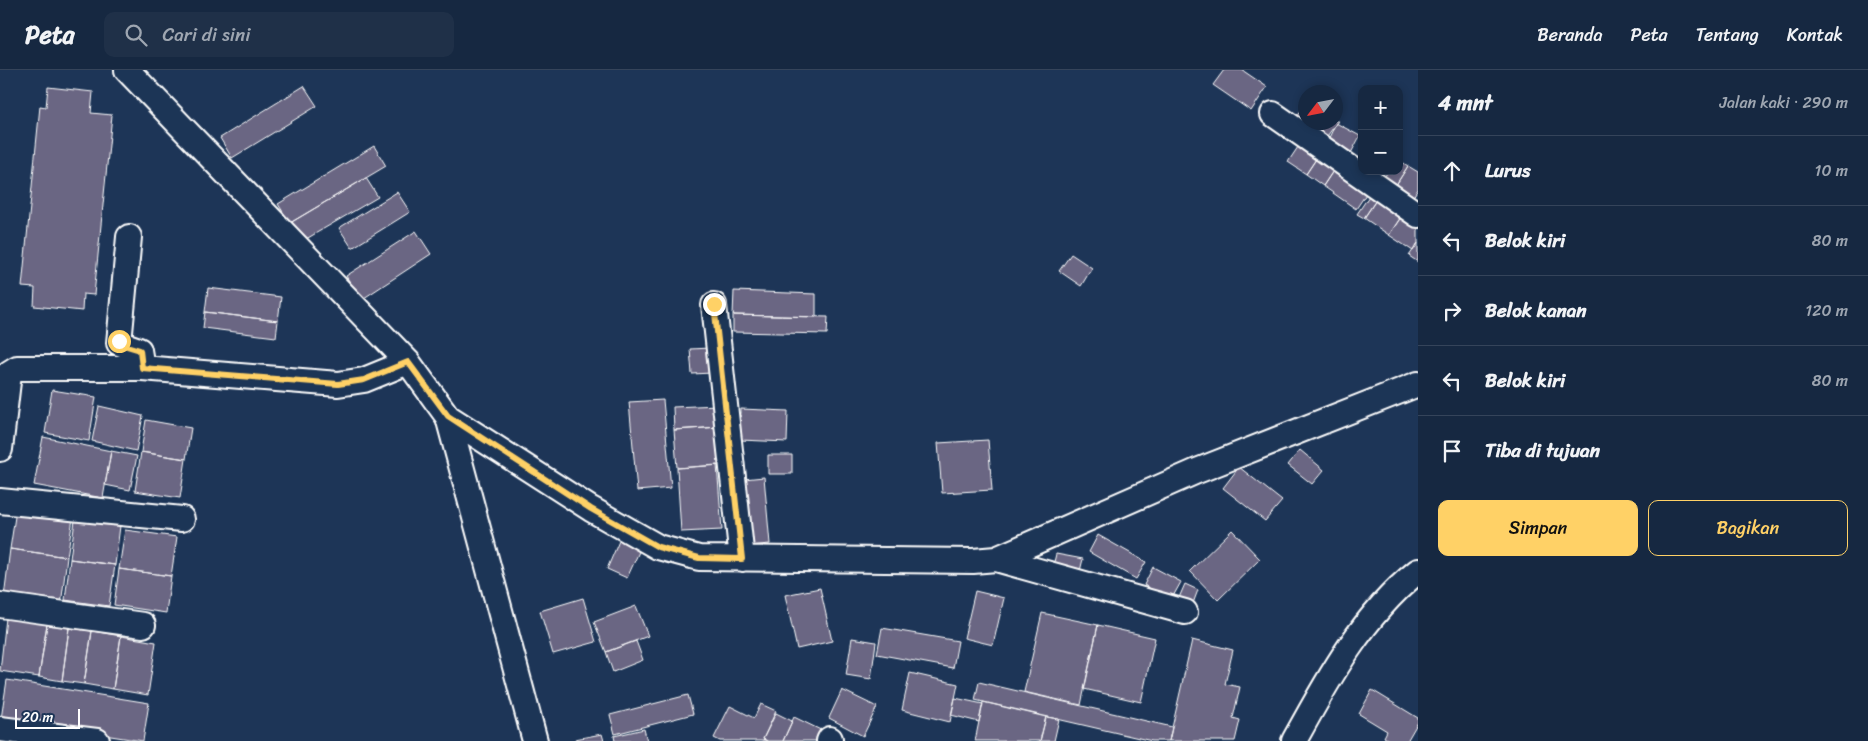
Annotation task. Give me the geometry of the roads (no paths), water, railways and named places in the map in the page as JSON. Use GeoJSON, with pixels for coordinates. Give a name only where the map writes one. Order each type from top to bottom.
{"type":"FeatureCollection","features":[{"type":"Feature","properties":{"kind":"street"},"geometry":{"type":"LineString","coordinates":[[127,70],[408,362],[448,416],[591,509],[658,547],[699,558],[973,561],[996,559],[1197,472],[1418,384]]}},
{"type":"Feature","properties":{"kind":"street"},"geometry":{"type":"LineString","coordinates":[[1273,114],[1418,215]]}},
{"type":"Feature","properties":{"kind":"street"},"geometry":{"type":"LineString","coordinates":[[129,237],[119,343],[140,350],[142,368]]}},
{"type":"Feature","properties":{"kind":"street"},"geometry":{"type":"LineString","coordinates":[[714,304],[742,559]]}},
{"type":"Feature","properties":{"kind":"street"},"geometry":{"type":"LineString","coordinates":[[0,449],[9,372],[20,367],[142,368],[338,384],[364,380],[408,362]]}},
{"type":"Feature","properties":{"kind":"street"},"geometry":{"type":"LineString","coordinates":[[448,416],[535,741]]}},
{"type":"Feature","properties":{"kind":"street"},"geometry":{"type":"LineString","coordinates":[[0,501],[182,519]]}},
{"type":"Feature","properties":{"kind":"street"},"geometry":{"type":"LineString","coordinates":[[996,559],[1185,612]]}},
{"type":"Feature","properties":{"kind":"street"},"geometry":{"type":"LineString","coordinates":[[1294,741],[1329,677],[1354,638],[1418,571]]}},
{"type":"Feature","properties":{"kind":"street"},"geometry":{"type":"LineString","coordinates":[[0,606],[143,625]]}},
{"type":"Feature","properties":{"kind":"street"},"geometry":{"type":"LineString","coordinates":[[0,729],[97,741]]}}]}
